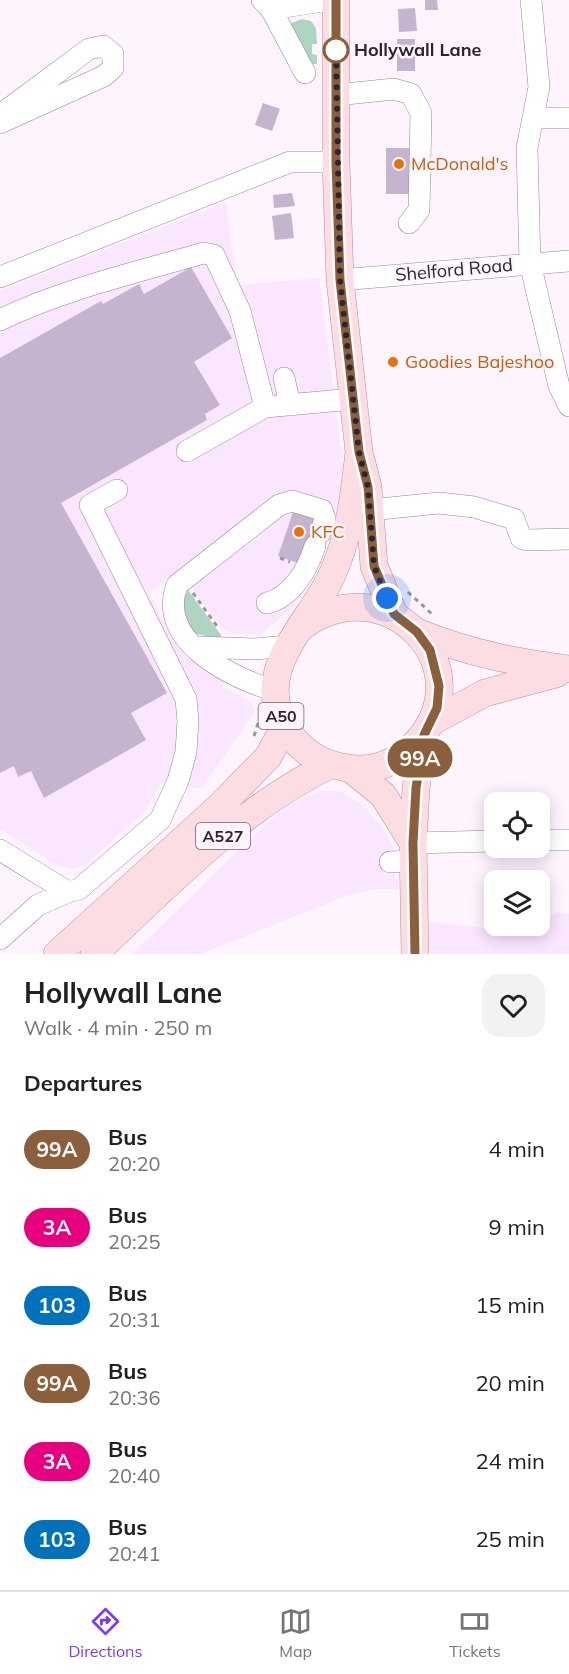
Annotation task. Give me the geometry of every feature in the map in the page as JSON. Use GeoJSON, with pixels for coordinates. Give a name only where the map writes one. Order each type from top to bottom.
{"type":"FeatureCollection","features":[{"type":"Feature","properties":{"kind":"main road"},"geometry":{"type":"LineString","coordinates":[[336,0],[348,95],[336,162],[340,280],[359,452],[370,510],[374,566],[394,614]]}},
{"type":"Feature","properties":{"kind":"main road"},"geometry":{"type":"LineString","coordinates":[[293,638],[331,576],[350,527],[359,452]]}},
{"type":"Feature","properties":{"kind":"main road"},"geometry":{"type":"LineString","coordinates":[[293,638],[324,613],[349,606],[367,606],[394,614],[417,632],[458,649],[505,660],[569,670]]}},
{"type":"Feature","properties":{"kind":"main road"},"geometry":{"type":"LineString","coordinates":[[415,954],[405,855],[416,788],[428,729],[437,708],[439,686],[437,667],[430,650],[417,632]]}},
{"type":"Feature","properties":{"kind":"main road","name":"A50"},"geometry":{"type":"LineString","coordinates":[[293,638],[279,663],[275,691],[285,726],[306,752],[341,767],[383,795],[405,855]]}},
{"type":"Feature","properties":{"kind":"main road"},"geometry":{"type":"LineString","coordinates":[[341,767],[389,763],[405,754],[428,729],[485,693],[569,670]]}},
{"type":"Feature","properties":{"kind":"main road","name":"A527"},"geometry":{"type":"LineString","coordinates":[[57,954],[220,806],[268,757],[285,726]]}},
{"type":"Feature","properties":{"kind":"main road","name":"A527"},"geometry":{"type":"LineString","coordinates":[[94,954],[240,821],[296,781],[341,767]]}},
{"type":"Feature","properties":{"kind":"street"},"geometry":{"type":"LineString","coordinates":[[305,74],[267,4],[329,0]]}},
{"type":"Feature","properties":{"kind":"street"},"geometry":{"type":"LineString","coordinates":[[531,0],[538,87],[527,148],[530,263],[559,386],[569,406]]}},
{"type":"Feature","properties":{"kind":"street"},"geometry":{"type":"LineString","coordinates":[[0,115],[89,49],[103,46],[113,54],[113,68],[104,76],[0,123]]}},
{"type":"Feature","properties":{"kind":"street"},"geometry":{"type":"LineString","coordinates":[[348,95],[394,89],[396,101],[407,116],[418,121],[419,210],[409,223]]}},
{"type":"Feature","properties":{"kind":"street"},"geometry":{"type":"LineString","coordinates":[[533,118],[569,118]]}},
{"type":"Feature","properties":{"kind":"street"},"geometry":{"type":"LineString","coordinates":[[0,277],[290,162],[336,162]]}},
{"type":"Feature","properties":{"kind":"street"},"geometry":{"type":"LineString","coordinates":[[0,321],[27,307],[105,282],[203,253],[213,255],[240,311],[265,408]]}},
{"type":"Feature","properties":{"kind":"street","name":"Shelford Road"},"geometry":{"type":"LineString","coordinates":[[340,280],[569,261]]}},
{"type":"Feature","properties":{"kind":"street"},"geometry":{"type":"LineString","coordinates":[[284,378],[290,405]]}},
{"type":"Feature","properties":{"kind":"street"},"geometry":{"type":"LineString","coordinates":[[187,451],[265,408],[353,399]]}},
{"type":"Feature","properties":{"kind":"street"},"geometry":{"type":"LineString","coordinates":[[0,939],[38,905],[79,889],[88,883],[160,820],[178,781],[186,752],[188,721],[186,699],[90,505],[117,490]]}},
{"type":"Feature","properties":{"kind":"street"},"geometry":{"type":"LineString","coordinates":[[267,603],[279,600],[307,569],[325,519],[322,510],[292,501],[279,505],[195,579],[177,585],[172,598],[172,614],[183,637],[240,680],[275,691]]}},
{"type":"Feature","properties":{"kind":"street"},"geometry":{"type":"LineString","coordinates":[[370,510],[439,503],[474,507],[514,519],[521,538],[527,540],[569,539]]}},
{"type":"Feature","properties":{"kind":"street"},"geometry":{"type":"LineString","coordinates":[[197,647],[255,649],[293,638]]}},
{"type":"Feature","properties":{"kind":"street"},"geometry":{"type":"LineString","coordinates":[[550,840],[569,840]]}},
{"type":"Feature","properties":{"kind":"street"},"geometry":{"type":"LineString","coordinates":[[405,855],[484,843]]}},
{"type":"Feature","properties":{"kind":"street"},"geometry":{"type":"LineString","coordinates":[[0,850],[68,892]]}},
{"type":"Feature","properties":{"kind":"path"},"geometry":{"type":"LineString","coordinates":[[195,579],[191,590],[220,631]]}},
{"type":"Feature","properties":{"kind":"path"},"geometry":{"type":"LineString","coordinates":[[400,584],[431,614],[441,618]]}},
{"type":"Feature","properties":{"kind":"shaded area"},"geometry":{"type":"Polygon","coordinates":[[[226,202],[237,285],[319,278],[343,466],[337,507],[311,580],[292,608],[260,635],[235,634],[221,628],[179,570],[149,592],[161,617],[188,656],[208,672],[226,681],[223,687],[251,703],[255,711],[202,788],[161,784],[145,811],[85,865],[73,869],[56,865],[0,829],[0,291],[226,202]]]}},
{"type":"Feature","properties":{"kind":"shaded area"},"geometry":{"type":"Polygon","coordinates":[[[321,791],[340,791],[363,805],[384,830],[395,851],[389,857],[400,889],[376,889],[346,896],[200,954],[132,954],[266,824],[290,804],[321,791]]]}},
{"type":"Feature","properties":{"kind":"shaded area"},"geometry":{"type":"Polygon","coordinates":[[[557,912],[569,914],[569,954],[430,954],[429,922],[484,928],[484,936],[550,936],[550,917],[557,912]]]}},
{"type":"Feature","properties":{"kind":"green space"},"geometry":{"type":"Polygon","coordinates":[[[302,19],[311,21],[316,28],[317,44],[312,44],[312,54],[317,55],[317,64],[310,64],[289,24],[302,19]]]}},
{"type":"Feature","properties":{"kind":"green space"},"geometry":{"type":"Polygon","coordinates":[[[188,590],[221,635],[222,640],[197,634],[189,629],[181,603],[188,590]]]}},
{"type":"Feature","properties":{"kind":"building"},"geometry":{"type":"Polygon","coordinates":[[[425,0],[437,0],[438,10],[425,10],[425,0]]]}},
{"type":"Feature","properties":{"kind":"building"},"geometry":{"type":"Polygon","coordinates":[[[415,8],[417,31],[399,32],[398,9],[415,8]]]}},
{"type":"Feature","properties":{"kind":"building"},"geometry":{"type":"Polygon","coordinates":[[[397,39],[415,39],[415,71],[397,71],[397,39]]]}},
{"type":"Feature","properties":{"kind":"building"},"geometry":{"type":"Polygon","coordinates":[[[263,103],[280,109],[272,131],[255,125],[263,103]]]}},
{"type":"Feature","properties":{"kind":"building","name":"McDonald's"},"geometry":{"type":"Polygon","coordinates":[[[386,148],[411,148],[411,194],[386,194],[386,148]]]}},
{"type":"Feature","properties":{"kind":"building"},"geometry":{"type":"Polygon","coordinates":[[[292,193],[295,206],[274,208],[273,195],[292,193]]]}},
{"type":"Feature","properties":{"kind":"building"},"geometry":{"type":"Polygon","coordinates":[[[291,213],[294,238],[275,240],[272,216],[291,213]]]}},
{"type":"Feature","properties":{"kind":"building"},"geometry":{"type":"Polygon","coordinates":[[[191,267],[232,338],[194,362],[220,405],[205,414],[207,420],[61,503],[167,693],[131,713],[146,740],[44,798],[31,771],[18,777],[14,766],[0,773],[0,358],[101,301],[103,304],[139,284],[144,294],[191,267]]]}},
{"type":"Feature","properties":{"kind":"building"},"geometry":{"type":"Polygon","coordinates":[[[294,509],[320,518],[303,565],[278,556],[294,509]]]}},
{"type":"Feature","properties":{"kind":"bus line","name":"99A"},"geometry":{"type":"LineString","coordinates":[[336,0],[336,162],[340,280],[359,452],[368,487],[374,566],[394,614],[406,621],[417,632],[430,650],[437,667],[439,686],[437,708],[424,735],[416,788],[413,843],[415,954]]}},
{"type":"Feature","properties":{"kind":"place","name":"Hollywall Lane"},"geometry":{"type":"Point","coordinates":[336,50]}},
{"type":"Feature","properties":{"kind":"place","name":"McDonald's"},"geometry":{"type":"Point","coordinates":[399,164]}},
{"type":"Feature","properties":{"kind":"place","name":"Goodies Bajeshoo"},"geometry":{"type":"Point","coordinates":[393,362]}},
{"type":"Feature","properties":{"kind":"place","name":"KFC"},"geometry":{"type":"Point","coordinates":[299,532]}},
{"type":"Feature","properties":{"kind":"route"},"geometry":{"type":"LineString","coordinates":[[336,50],[336,47],[336,162],[340,280],[359,452],[368,487],[374,566],[387,598]]}}]}
